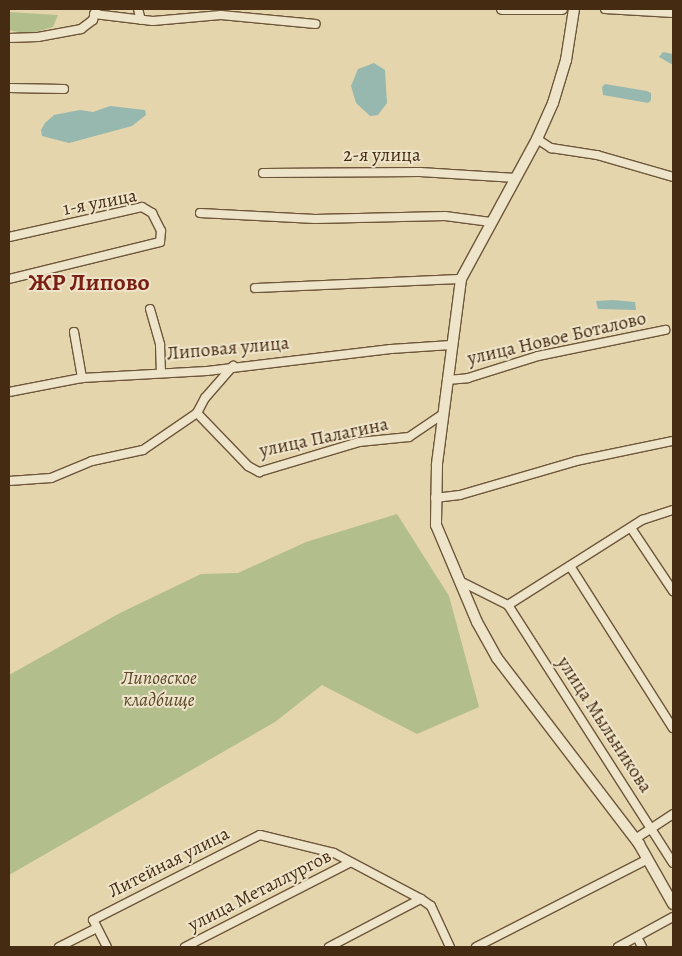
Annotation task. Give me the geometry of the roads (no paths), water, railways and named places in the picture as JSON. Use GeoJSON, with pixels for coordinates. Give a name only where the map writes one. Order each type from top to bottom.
{"type":"FeatureCollection","features":[{"type":"Feature","properties":{"kind":"street"},"geometry":{"type":"LineString","coordinates":[[138,9],[141,20]]}},
{"type":"Feature","properties":{"kind":"street"},"geometry":{"type":"LineString","coordinates":[[502,9],[562,9]]}},
{"type":"Feature","properties":{"kind":"street"},"geometry":{"type":"LineString","coordinates":[[574,9],[559,84],[537,139],[461,279],[451,345],[452,380],[443,414],[435,498],[438,532],[485,638],[510,677],[635,839],[648,858],[673,904]]}},
{"type":"Feature","properties":{"kind":"street"},"geometry":{"type":"LineString","coordinates":[[604,9],[673,13]]}},
{"type":"Feature","properties":{"kind":"street"},"geometry":{"type":"LineString","coordinates":[[9,38],[38,37],[81,29],[90,24],[95,11],[141,20],[221,15],[316,24]]}},
{"type":"Feature","properties":{"kind":"street"},"geometry":{"type":"LineString","coordinates":[[9,88],[64,89]]}},
{"type":"Feature","properties":{"kind":"street"},"geometry":{"type":"LineString","coordinates":[[537,139],[551,148],[597,154],[673,177]]}},
{"type":"Feature","properties":{"kind":"street","name":"2-я улица"},"geometry":{"type":"LineString","coordinates":[[263,173],[420,172],[502,175],[516,178]]}},
{"type":"Feature","properties":{"kind":"street","name":"1-я улица"},"geometry":{"type":"LineString","coordinates":[[9,237],[142,207],[152,213],[160,225],[160,242],[9,279]]}},
{"type":"Feature","properties":{"kind":"street"},"geometry":{"type":"LineString","coordinates":[[200,214],[316,219],[472,218],[491,222]]}},
{"type":"Feature","properties":{"kind":"street"},"geometry":{"type":"LineString","coordinates":[[255,288],[461,279]]}},
{"type":"Feature","properties":{"kind":"street"},"geometry":{"type":"LineString","coordinates":[[150,309],[160,345],[161,372]]}},
{"type":"Feature","properties":{"kind":"street","name":"улица Новое Боталово"},"geometry":{"type":"LineString","coordinates":[[452,380],[538,356],[665,330]]}},
{"type":"Feature","properties":{"kind":"street"},"geometry":{"type":"LineString","coordinates":[[74,332],[82,378]]}},
{"type":"Feature","properties":{"kind":"street","name":"Липовая улица"},"geometry":{"type":"LineString","coordinates":[[9,392],[82,378],[161,372],[207,371],[233,366],[451,345]]}},
{"type":"Feature","properties":{"kind":"street"},"geometry":{"type":"LineString","coordinates":[[9,481],[50,478],[92,461],[144,450],[197,414],[205,398],[233,366]]}},
{"type":"Feature","properties":{"kind":"street","name":"улица Палагина"},"geometry":{"type":"LineString","coordinates":[[197,414],[248,466],[259,472],[358,442],[409,437],[443,414]]}},
{"type":"Feature","properties":{"kind":"street"},"geometry":{"type":"LineString","coordinates":[[435,498],[448,497],[576,461],[673,441]]}},
{"type":"Feature","properties":{"kind":"street"},"geometry":{"type":"LineString","coordinates":[[458,580],[475,591],[508,605],[651,516],[673,510]]}},
{"type":"Feature","properties":{"kind":"street"},"geometry":{"type":"LineString","coordinates":[[631,528],[673,591]]}},
{"type":"Feature","properties":{"kind":"street"},"geometry":{"type":"LineString","coordinates":[[570,566],[673,728]]}},
{"type":"Feature","properties":{"kind":"street"},"geometry":{"type":"LineString","coordinates":[[466,597],[475,591]]}},
{"type":"Feature","properties":{"kind":"street","name":"улица Мыльникова"},"geometry":{"type":"LineString","coordinates":[[508,605],[673,863]]}},
{"type":"Feature","properties":{"kind":"street"},"geometry":{"type":"LineString","coordinates":[[635,839],[673,814]]}},
{"type":"Feature","properties":{"kind":"street","name":"Литейная улица"},"geometry":{"type":"LineString","coordinates":[[58,947],[95,924],[260,835],[334,854],[349,863]]}},
{"type":"Feature","properties":{"kind":"street"},"geometry":{"type":"LineString","coordinates":[[476,947],[648,858]]}},
{"type":"Feature","properties":{"kind":"street"},"geometry":{"type":"LineString","coordinates":[[349,863],[431,906],[450,947]]}},
{"type":"Feature","properties":{"kind":"street","name":"улица Металлургов"},"geometry":{"type":"LineString","coordinates":[[185,947],[349,863]]}},
{"type":"Feature","properties":{"kind":"street"},"geometry":{"type":"LineString","coordinates":[[329,947],[420,899]]}},
{"type":"Feature","properties":{"kind":"street"},"geometry":{"type":"LineString","coordinates":[[618,947],[673,918]]}},
{"type":"Feature","properties":{"kind":"street"},"geometry":{"type":"LineString","coordinates":[[95,924],[107,947]]}},
{"type":"Feature","properties":{"kind":"street"},"geometry":{"type":"LineString","coordinates":[[637,937],[642,947]]}},
{"type":"Feature","properties":{"kind":"water"},"geometry":{"type":"Polygon","coordinates":[[[663,52],[673,54],[673,65],[659,57],[663,52]]]}},
{"type":"Feature","properties":{"kind":"water"},"geometry":{"type":"Polygon","coordinates":[[[374,63],[385,70],[387,103],[378,115],[370,116],[356,103],[351,86],[358,69],[374,63]]]}},
{"type":"Feature","properties":{"kind":"water"},"geometry":{"type":"Polygon","coordinates":[[[605,84],[647,91],[651,93],[651,100],[648,103],[603,95],[602,87],[605,84]]]}},
{"type":"Feature","properties":{"kind":"water"},"geometry":{"type":"Polygon","coordinates":[[[110,106],[145,110],[146,115],[132,126],[69,143],[42,136],[41,130],[45,123],[54,115],[80,110],[93,112],[110,106]]]}},
{"type":"Feature","properties":{"kind":"water"},"geometry":{"type":"Polygon","coordinates":[[[596,301],[635,302],[636,310],[598,309],[596,301]]]}},
{"type":"Feature","properties":{"kind":"district","name":"ЖР Липово"},"geometry":{"type":"Point","coordinates":[89,283]}},
{"type":"Feature","properties":{"kind":"park label","name":"Липовское кладбище"},"geometry":{"type":"Point","coordinates":[159,690]}}]}
